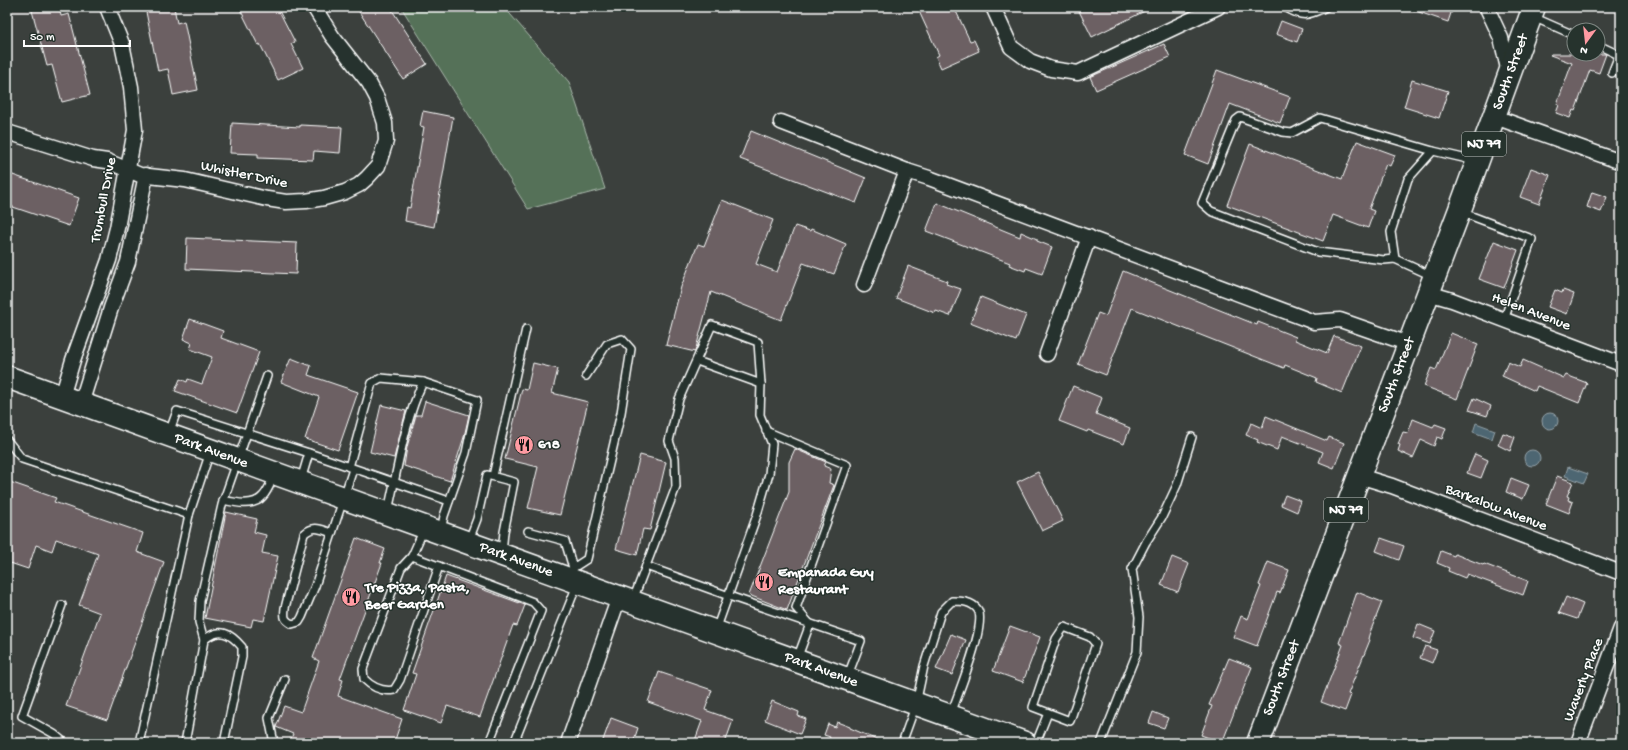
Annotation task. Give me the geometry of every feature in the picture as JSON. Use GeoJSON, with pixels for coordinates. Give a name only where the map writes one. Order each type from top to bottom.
{"type":"FeatureCollection","features":[{"type":"Feature","properties":{"kind":"main road","name":"South Street"},"geometry":{"type":"LineString","coordinates":[[1258,743],[1510,76],[1532,12]]}},
{"type":"Feature","properties":{"kind":"main road","name":"Park Avenue"},"geometry":{"type":"LineString","coordinates":[[7,378],[387,514],[502,554],[573,576],[626,600],[1025,743]]}},
{"type":"Feature","properties":{"kind":"street","name":"Trumbull Drive"},"geometry":{"type":"LineString","coordinates":[[72,401],[73,360],[109,260],[135,130],[131,87],[122,44],[107,7]]}},
{"type":"Feature","properties":{"kind":"street","name":"Whistler Drive"},"geometry":{"type":"LineString","coordinates":[[7,132],[93,159],[107,161],[127,170],[146,175],[185,180],[267,199],[286,202],[306,202],[345,192],[359,185],[368,178],[378,166],[386,141],[385,123],[380,105],[368,83],[332,36],[314,7]]}},
{"type":"Feature","properties":{"kind":"street"},"geometry":{"type":"LineString","coordinates":[[993,7],[1012,46],[1030,61],[1050,69],[1078,73],[1218,7]]}},
{"type":"Feature","properties":{"kind":"street"},"geometry":{"type":"LineString","coordinates":[[1487,7],[1501,38],[1510,76]]}},
{"type":"Feature","properties":{"kind":"street"},"geometry":{"type":"LineString","coordinates":[[1494,117],[1621,162]]}},
{"type":"Feature","properties":{"kind":"street"},"geometry":{"type":"LineString","coordinates":[[781,122],[907,171],[1089,237],[1314,322],[1340,320],[1409,344]]}},
{"type":"Feature","properties":{"kind":"street"},"geometry":{"type":"LineString","coordinates":[[864,285],[907,171]]}},
{"type":"Feature","properties":{"kind":"street"},"geometry":{"type":"LineString","coordinates":[[72,401],[111,308],[128,262],[146,175]]}},
{"type":"Feature","properties":{"kind":"street"},"geometry":{"type":"LineString","coordinates":[[1047,354],[1089,237]]}},
{"type":"Feature","properties":{"kind":"street","name":"Helen Avenue"},"geometry":{"type":"LineString","coordinates":[[1431,285],[1452,300],[1621,364]]}},
{"type":"Feature","properties":{"kind":"street","name":"Barkalow Avenue"},"geometry":{"type":"LineString","coordinates":[[1360,476],[1399,489],[1621,573]]}},
{"type":"Feature","properties":{"kind":"street"},"geometry":{"type":"LineString","coordinates":[[568,743],[626,600]]}},
{"type":"Feature","properties":{"kind":"street","name":"Waverly Place"},"geometry":{"type":"LineString","coordinates":[[1578,743],[1621,628]]}},
{"type":"Feature","properties":{"kind":"lane"},"geometry":{"type":"LineString","coordinates":[[1285,7],[1297,14],[1310,14],[1326,7]]}},
{"type":"Feature","properties":{"kind":"lane"},"geometry":{"type":"LineString","coordinates":[[1532,12],[1566,31]]}},
{"type":"Feature","properties":{"kind":"lane"},"geometry":{"type":"LineString","coordinates":[[1606,49],[1619,55],[1612,73]]}},
{"type":"Feature","properties":{"kind":"lane"},"geometry":{"type":"LineString","coordinates":[[1431,285],[1395,259],[1384,260],[1318,252],[1211,212],[1202,203],[1236,120],[1240,117],[1283,132],[1292,133],[1320,118],[1433,151],[1477,162]]}},
{"type":"Feature","properties":{"kind":"lane"},"geometry":{"type":"LineString","coordinates":[[1395,259],[1391,232],[1408,179],[1433,151]]}},
{"type":"Feature","properties":{"kind":"lane"},"geometry":{"type":"LineString","coordinates":[[1459,212],[1532,239],[1504,320]]}},
{"type":"Feature","properties":{"kind":"lane"},"geometry":{"type":"LineString","coordinates":[[626,600],[646,566],[676,487],[675,458],[670,441],[679,399],[712,325],[758,342],[761,384],[760,415],[772,444],[769,474],[757,515],[715,632]]}},
{"type":"Feature","properties":{"kind":"lane"},"geometry":{"type":"LineString","coordinates":[[493,476],[526,329]]}},
{"type":"Feature","properties":{"kind":"lane"},"geometry":{"type":"LineString","coordinates":[[514,743],[573,576],[587,559],[621,413],[631,349],[622,339],[607,344],[586,376]]}},
{"type":"Feature","properties":{"kind":"lane"},"geometry":{"type":"LineString","coordinates":[[697,361],[761,384]]}},
{"type":"Feature","properties":{"kind":"lane"},"geometry":{"type":"LineString","coordinates":[[185,743],[204,640],[199,622],[200,601],[223,500],[267,376]]}},
{"type":"Feature","properties":{"kind":"lane"},"geometry":{"type":"LineString","coordinates":[[332,533],[315,528],[304,534],[285,608],[284,617],[292,624],[299,622],[315,586],[344,498],[372,383],[381,378],[423,382],[477,400],[466,453],[449,501],[433,530],[401,568],[363,669],[364,679],[371,686],[387,692],[394,690],[400,680],[439,566]]}},
{"type":"Feature","properties":{"kind":"lane"},"geometry":{"type":"LineString","coordinates":[[387,514],[395,482],[398,461],[417,394],[423,382]]}},
{"type":"Feature","properties":{"kind":"lane"},"geometry":{"type":"LineString","coordinates":[[168,435],[177,411],[309,453],[449,501]]}},
{"type":"Feature","properties":{"kind":"lane"},"geometry":{"type":"LineString","coordinates":[[766,431],[847,465],[796,608],[810,624]]}},
{"type":"Feature","properties":{"kind":"lane"},"geometry":{"type":"LineString","coordinates":[[1101,743],[1137,652],[1139,617],[1132,569],[1146,542],[1162,518],[1177,485],[1192,437]]}},
{"type":"Feature","properties":{"kind":"lane"},"geometry":{"type":"LineString","coordinates":[[7,440],[22,459],[189,515]]}},
{"type":"Feature","properties":{"kind":"lane"},"geometry":{"type":"LineString","coordinates":[[139,743],[189,515],[210,450]]}},
{"type":"Feature","properties":{"kind":"lane"},"geometry":{"type":"LineString","coordinates":[[300,482],[309,453]]}},
{"type":"Feature","properties":{"kind":"lane"},"geometry":{"type":"LineString","coordinates":[[223,500],[239,503],[254,503],[264,496],[275,473]]}},
{"type":"Feature","properties":{"kind":"lane"},"geometry":{"type":"LineString","coordinates":[[468,542],[477,519],[487,475],[514,482],[504,532],[502,554]]}},
{"type":"Feature","properties":{"kind":"lane"},"geometry":{"type":"LineString","coordinates":[[528,531],[564,541],[573,576]]}},
{"type":"Feature","properties":{"kind":"lane"},"geometry":{"type":"LineString","coordinates":[[412,556],[533,602],[541,611],[489,743]]}},
{"type":"Feature","properties":{"kind":"lane"},"geometry":{"type":"LineString","coordinates":[[646,566],[861,641],[846,679]]}},
{"type":"Feature","properties":{"kind":"lane"},"geometry":{"type":"LineString","coordinates":[[902,743],[916,704],[924,666],[940,612],[952,602],[965,601],[977,609],[980,618],[975,646],[950,716]]}},
{"type":"Feature","properties":{"kind":"lane"},"geometry":{"type":"LineString","coordinates":[[62,604],[22,716],[54,734],[65,743]]}},
{"type":"Feature","properties":{"kind":"lane"},"geometry":{"type":"LineString","coordinates":[[796,661],[810,624]]}},
{"type":"Feature","properties":{"kind":"lane"},"geometry":{"type":"LineString","coordinates":[[1064,627],[1090,637],[1096,644],[1070,720],[1048,713],[1033,708],[1056,639],[1064,627]]}},
{"type":"Feature","properties":{"kind":"lane"},"geometry":{"type":"LineString","coordinates":[[204,640],[212,634],[222,633],[234,638],[242,647],[242,657],[224,743]]}},
{"type":"Feature","properties":{"kind":"lane"},"geometry":{"type":"LineString","coordinates":[[274,743],[269,718],[285,679]]}},
{"type":"Feature","properties":{"kind":"lane"},"geometry":{"type":"LineString","coordinates":[[1036,743],[1048,713]]}},
{"type":"Feature","properties":{"kind":"green space"},"geometry":{"type":"Polygon","coordinates":[[[401,7],[504,7],[569,82],[605,189],[528,209],[401,7]]]}},
{"type":"Feature","properties":{"kind":"water"},"geometry":{"type":"Polygon","coordinates":[[[1550,413],[1557,418],[1558,421],[1553,428],[1550,429],[1543,424],[1542,421],[1547,414],[1550,413]]]}},
{"type":"Feature","properties":{"kind":"water"},"geometry":{"type":"Polygon","coordinates":[[[1476,423],[1495,430],[1492,439],[1473,432],[1476,423]]]}},
{"type":"Feature","properties":{"kind":"water"},"geometry":{"type":"Polygon","coordinates":[[[1532,450],[1539,455],[1540,458],[1535,465],[1532,466],[1525,461],[1524,458],[1529,451],[1532,450]]]}},
{"type":"Feature","properties":{"kind":"water"},"geometry":{"type":"Polygon","coordinates":[[[1568,467],[1588,474],[1584,483],[1565,476],[1568,467]]]}},
{"type":"Feature","properties":{"kind":"building"},"geometry":{"type":"Polygon","coordinates":[[[31,7],[59,7],[61,16],[69,14],[90,95],[62,102],[52,65],[47,66],[31,7]]]}},
{"type":"Feature","properties":{"kind":"building"},"geometry":{"type":"Polygon","coordinates":[[[145,7],[174,7],[177,23],[184,21],[198,90],[173,95],[168,69],[158,71],[145,7]]]}},
{"type":"Feature","properties":{"kind":"building"},"geometry":{"type":"Polygon","coordinates":[[[239,7],[277,7],[295,42],[291,44],[303,68],[278,80],[239,7]]]}},
{"type":"Feature","properties":{"kind":"building"},"geometry":{"type":"Polygon","coordinates":[[[356,7],[390,7],[427,64],[403,79],[356,7]]]}},
{"type":"Feature","properties":{"kind":"building"},"geometry":{"type":"Polygon","coordinates":[[[917,7],[954,7],[970,41],[974,40],[979,51],[941,68],[936,57],[939,55],[917,7]]]}},
{"type":"Feature","properties":{"kind":"building"},"geometry":{"type":"Polygon","coordinates":[[[1077,7],[1153,7],[1092,37],[1077,7]]]}},
{"type":"Feature","properties":{"kind":"building"},"geometry":{"type":"Polygon","coordinates":[[[1410,7],[1453,7],[1448,22],[1410,9],[1410,7]]]}},
{"type":"Feature","properties":{"kind":"building"},"geometry":{"type":"Polygon","coordinates":[[[1281,21],[1302,29],[1297,42],[1276,34],[1281,21]]]}},
{"type":"Feature","properties":{"kind":"building"},"geometry":{"type":"Polygon","coordinates":[[[1164,44],[1170,57],[1096,90],[1090,77],[1164,44]]]}},
{"type":"Feature","properties":{"kind":"building"},"geometry":{"type":"Polygon","coordinates":[[[1566,54],[1566,61],[1550,55],[1566,54]]]}},
{"type":"Feature","properties":{"kind":"building"},"geometry":{"type":"Polygon","coordinates":[[[1569,62],[1603,62],[1599,73],[1590,70],[1575,111],[1573,110],[1570,118],[1556,113],[1559,105],[1557,104],[1572,63],[1569,62]]]}},
{"type":"Feature","properties":{"kind":"building"},"geometry":{"type":"Polygon","coordinates":[[[1217,70],[1290,97],[1280,123],[1230,104],[1208,164],[1185,155],[1217,70]]]}},
{"type":"Feature","properties":{"kind":"building"},"geometry":{"type":"Polygon","coordinates":[[[1412,80],[1448,91],[1439,118],[1404,107],[1412,80]]]}},
{"type":"Feature","properties":{"kind":"building"},"geometry":{"type":"Polygon","coordinates":[[[423,111],[453,117],[434,227],[405,221],[407,207],[410,208],[424,127],[420,126],[423,111]]]}},
{"type":"Feature","properties":{"kind":"building"},"geometry":{"type":"Polygon","coordinates":[[[232,123],[300,127],[300,125],[342,127],[340,153],[314,151],[313,160],[258,158],[258,154],[230,153],[232,123]]]}},
{"type":"Feature","properties":{"kind":"building"},"geometry":{"type":"Polygon","coordinates":[[[751,131],[866,178],[856,203],[740,159],[751,131]]]}},
{"type":"Feature","properties":{"kind":"building"},"geometry":{"type":"Polygon","coordinates":[[[1357,141],[1395,155],[1390,166],[1386,164],[1369,209],[1374,211],[1368,228],[1333,215],[1323,241],[1227,205],[1250,144],[1342,179],[1357,141]]]}},
{"type":"Feature","properties":{"kind":"building"},"geometry":{"type":"Polygon","coordinates":[[[1531,168],[1550,175],[1539,204],[1520,197],[1531,168]]]}},
{"type":"Feature","properties":{"kind":"building"},"geometry":{"type":"Polygon","coordinates":[[[7,173],[79,198],[69,226],[7,205],[7,173]]]}},
{"type":"Feature","properties":{"kind":"building"},"geometry":{"type":"Polygon","coordinates":[[[1592,192],[1607,197],[1601,212],[1587,207],[1592,192]]]}},
{"type":"Feature","properties":{"kind":"building"},"geometry":{"type":"Polygon","coordinates":[[[722,200],[773,220],[756,264],[777,272],[795,226],[810,231],[811,229],[846,244],[834,274],[803,263],[781,320],[711,292],[695,352],[666,345],[681,287],[698,244],[704,246],[722,200]]]}},
{"type":"Feature","properties":{"kind":"building"},"geometry":{"type":"Polygon","coordinates":[[[937,203],[1020,237],[1021,232],[1052,247],[1042,274],[1026,268],[1025,271],[1009,265],[1010,263],[926,231],[937,203]]]}},
{"type":"Feature","properties":{"kind":"building"},"geometry":{"type":"Polygon","coordinates":[[[187,238],[297,243],[296,274],[186,269],[187,238]]]}},
{"type":"Feature","properties":{"kind":"building"},"geometry":{"type":"Polygon","coordinates":[[[1494,241],[1518,250],[1504,288],[1479,279],[1494,241]]]}},
{"type":"Feature","properties":{"kind":"building"},"geometry":{"type":"Polygon","coordinates":[[[908,266],[947,281],[946,284],[961,289],[950,316],[936,311],[935,313],[896,298],[908,266]]]}},
{"type":"Feature","properties":{"kind":"building"},"geometry":{"type":"Polygon","coordinates":[[[1123,271],[1257,325],[1258,322],[1296,337],[1295,340],[1327,353],[1334,336],[1361,346],[1342,393],[1316,382],[1317,378],[1285,365],[1284,368],[1132,308],[1106,375],[1078,364],[1098,313],[1106,316],[1123,271]]]}},
{"type":"Feature","properties":{"kind":"building"},"geometry":{"type":"Polygon","coordinates":[[[1555,290],[1562,293],[1563,290],[1574,294],[1567,314],[1548,307],[1555,290]]]}},
{"type":"Feature","properties":{"kind":"building"},"geometry":{"type":"Polygon","coordinates":[[[981,297],[1026,315],[1016,341],[970,323],[981,297]]]}},
{"type":"Feature","properties":{"kind":"building"},"geometry":{"type":"Polygon","coordinates":[[[190,319],[223,331],[221,338],[259,352],[237,413],[175,391],[180,379],[187,382],[188,379],[202,384],[212,357],[190,349],[192,343],[183,339],[190,319]]]}},
{"type":"Feature","properties":{"kind":"building"},"geometry":{"type":"Polygon","coordinates":[[[1451,333],[1478,344],[1457,399],[1424,386],[1431,368],[1436,370],[1451,333]]]}},
{"type":"Feature","properties":{"kind":"building"},"geometry":{"type":"Polygon","coordinates":[[[291,358],[311,366],[308,375],[358,392],[338,450],[305,439],[319,397],[281,382],[291,358]]]}},
{"type":"Feature","properties":{"kind":"building"},"geometry":{"type":"Polygon","coordinates":[[[1523,360],[1564,378],[1566,375],[1587,383],[1579,403],[1537,386],[1535,391],[1502,376],[1508,362],[1520,367],[1523,360]]]}},
{"type":"Feature","properties":{"kind":"building"},"geometry":{"type":"Polygon","coordinates":[[[533,363],[558,369],[552,393],[588,402],[560,515],[528,508],[538,467],[505,459],[522,389],[527,390],[533,363]]]}},
{"type":"Feature","properties":{"kind":"building"},"geometry":{"type":"Polygon","coordinates":[[[1073,386],[1102,398],[1096,414],[1130,428],[1124,444],[1059,421],[1073,386]]]}},
{"type":"Feature","properties":{"kind":"building"},"geometry":{"type":"Polygon","coordinates":[[[1474,398],[1491,406],[1487,416],[1469,410],[1474,398]]]}},
{"type":"Feature","properties":{"kind":"building"},"geometry":{"type":"Polygon","coordinates":[[[425,401],[469,415],[464,437],[450,481],[404,466],[407,447],[416,415],[421,415],[425,401]]]}},
{"type":"Feature","properties":{"kind":"building"},"geometry":{"type":"Polygon","coordinates":[[[381,405],[406,411],[394,458],[370,452],[381,405]]]}},
{"type":"Feature","properties":{"kind":"building"},"geometry":{"type":"Polygon","coordinates":[[[1266,416],[1327,441],[1329,437],[1344,443],[1334,468],[1319,462],[1323,452],[1282,436],[1277,450],[1257,442],[1258,440],[1246,435],[1251,423],[1262,428],[1266,416]]]}},
{"type":"Feature","properties":{"kind":"building"},"geometry":{"type":"Polygon","coordinates":[[[1413,419],[1433,427],[1435,424],[1446,428],[1442,439],[1437,437],[1434,446],[1421,440],[1413,458],[1398,451],[1400,445],[1398,444],[1403,432],[1408,433],[1413,419]]]}},
{"type":"Feature","properties":{"kind":"building"},"geometry":{"type":"Polygon","coordinates":[[[1503,433],[1515,437],[1510,451],[1498,445],[1503,433]]]}},
{"type":"Feature","properties":{"kind":"building"},"geometry":{"type":"Polygon","coordinates":[[[795,449],[826,462],[824,466],[831,469],[829,483],[834,485],[787,610],[749,595],[789,492],[789,462],[795,449]]]}},
{"type":"Feature","properties":{"kind":"building"},"geometry":{"type":"Polygon","coordinates":[[[1475,454],[1488,460],[1481,478],[1467,473],[1475,454]]]}},
{"type":"Feature","properties":{"kind":"building"},"geometry":{"type":"Polygon","coordinates":[[[640,455],[666,462],[650,530],[643,529],[637,555],[616,549],[640,455]]]}},
{"type":"Feature","properties":{"kind":"building"},"geometry":{"type":"Polygon","coordinates":[[[1038,472],[1063,521],[1042,531],[1017,482],[1038,472]]]}},
{"type":"Feature","properties":{"kind":"building"},"geometry":{"type":"Polygon","coordinates":[[[1557,476],[1573,482],[1567,496],[1569,497],[1568,500],[1573,502],[1569,513],[1546,504],[1557,476]]]}},
{"type":"Feature","properties":{"kind":"building"},"geometry":{"type":"Polygon","coordinates":[[[1511,478],[1529,485],[1523,499],[1506,492],[1511,478]]]}},
{"type":"Feature","properties":{"kind":"building"},"geometry":{"type":"Polygon","coordinates":[[[7,481],[56,498],[54,502],[143,533],[137,552],[164,562],[107,720],[66,706],[100,613],[79,605],[98,554],[56,539],[52,551],[36,545],[28,569],[7,562],[7,481]]]}},
{"type":"Feature","properties":{"kind":"building"},"geometry":{"type":"Polygon","coordinates":[[[1285,495],[1301,501],[1297,512],[1281,505],[1285,495]]]}},
{"type":"Feature","properties":{"kind":"building"},"geometry":{"type":"Polygon","coordinates":[[[226,512],[257,519],[254,532],[266,535],[262,553],[278,556],[264,621],[253,619],[251,627],[205,618],[226,512]]]}},
{"type":"Feature","properties":{"kind":"building"},"geometry":{"type":"Polygon","coordinates":[[[356,538],[385,549],[380,563],[382,563],[340,679],[343,680],[338,696],[402,719],[394,743],[289,743],[293,734],[276,727],[284,706],[301,712],[319,661],[313,658],[356,538]]]}},
{"type":"Feature","properties":{"kind":"building"},"geometry":{"type":"Polygon","coordinates":[[[1381,538],[1404,546],[1399,560],[1376,551],[1381,538]]]}},
{"type":"Feature","properties":{"kind":"building"},"geometry":{"type":"Polygon","coordinates":[[[1441,551],[1454,556],[1455,554],[1483,565],[1484,564],[1528,581],[1523,595],[1467,574],[1465,578],[1448,571],[1449,568],[1437,563],[1441,551]]]}},
{"type":"Feature","properties":{"kind":"building"},"geometry":{"type":"Polygon","coordinates":[[[1172,557],[1189,564],[1178,592],[1161,585],[1172,557]]]}},
{"type":"Feature","properties":{"kind":"building"},"geometry":{"type":"Polygon","coordinates":[[[1268,562],[1289,570],[1280,593],[1277,592],[1257,646],[1233,637],[1241,616],[1248,619],[1261,586],[1259,585],[1268,562]]]}},
{"type":"Feature","properties":{"kind":"building"},"geometry":{"type":"Polygon","coordinates":[[[446,576],[525,605],[517,626],[513,625],[480,717],[447,706],[441,723],[404,710],[416,674],[412,673],[446,576]]]}},
{"type":"Feature","properties":{"kind":"building"},"geometry":{"type":"Polygon","coordinates":[[[1357,592],[1382,602],[1369,635],[1368,639],[1370,640],[1348,694],[1351,695],[1345,711],[1321,702],[1343,645],[1339,643],[1357,592]]]}},
{"type":"Feature","properties":{"kind":"building"},"geometry":{"type":"Polygon","coordinates":[[[1566,597],[1583,604],[1577,619],[1559,613],[1566,597]]]}},
{"type":"Feature","properties":{"kind":"building"},"geometry":{"type":"Polygon","coordinates":[[[1418,624],[1435,631],[1430,644],[1413,638],[1418,624]]]}},
{"type":"Feature","properties":{"kind":"building"},"geometry":{"type":"Polygon","coordinates":[[[1010,626],[1040,637],[1023,682],[993,671],[1010,626]]]}},
{"type":"Feature","properties":{"kind":"building"},"geometry":{"type":"Polygon","coordinates":[[[951,634],[966,640],[952,675],[936,669],[951,634]]]}},
{"type":"Feature","properties":{"kind":"building"},"geometry":{"type":"Polygon","coordinates":[[[1425,646],[1437,650],[1432,663],[1420,658],[1425,646]]]}},
{"type":"Feature","properties":{"kind":"building"},"geometry":{"type":"Polygon","coordinates":[[[1229,658],[1252,667],[1222,743],[1201,735],[1212,706],[1209,705],[1229,658]]]}},
{"type":"Feature","properties":{"kind":"building"},"geometry":{"type":"Polygon","coordinates":[[[659,672],[712,690],[705,710],[733,720],[725,743],[694,743],[702,721],[648,702],[659,672]]]}},
{"type":"Feature","properties":{"kind":"building"},"geometry":{"type":"Polygon","coordinates":[[[772,701],[799,712],[798,716],[806,719],[800,734],[765,720],[772,701]]]}},
{"type":"Feature","properties":{"kind":"building"},"geometry":{"type":"Polygon","coordinates":[[[1153,712],[1168,718],[1164,728],[1149,723],[1153,712]]]}},
{"type":"Feature","properties":{"kind":"building"},"geometry":{"type":"Polygon","coordinates":[[[611,718],[638,728],[633,743],[602,743],[611,718]]]}},
{"type":"Feature","properties":{"kind":"building"},"geometry":{"type":"Polygon","coordinates":[[[837,722],[885,743],[828,743],[830,737],[824,735],[828,724],[835,727],[837,722]]]}},
{"type":"Feature","properties":{"kind":"place","name":"618"},"geometry":{"type":"Point","coordinates":[524,445]}},
{"type":"Feature","properties":{"kind":"place","name":"Empanada Guy Restaurant"},"geometry":{"type":"Point","coordinates":[764,582]}},
{"type":"Feature","properties":{"kind":"place","name":"Tre Pizza, Pasta, Beer Garden"},"geometry":{"type":"Point","coordinates":[351,597]}}]}
